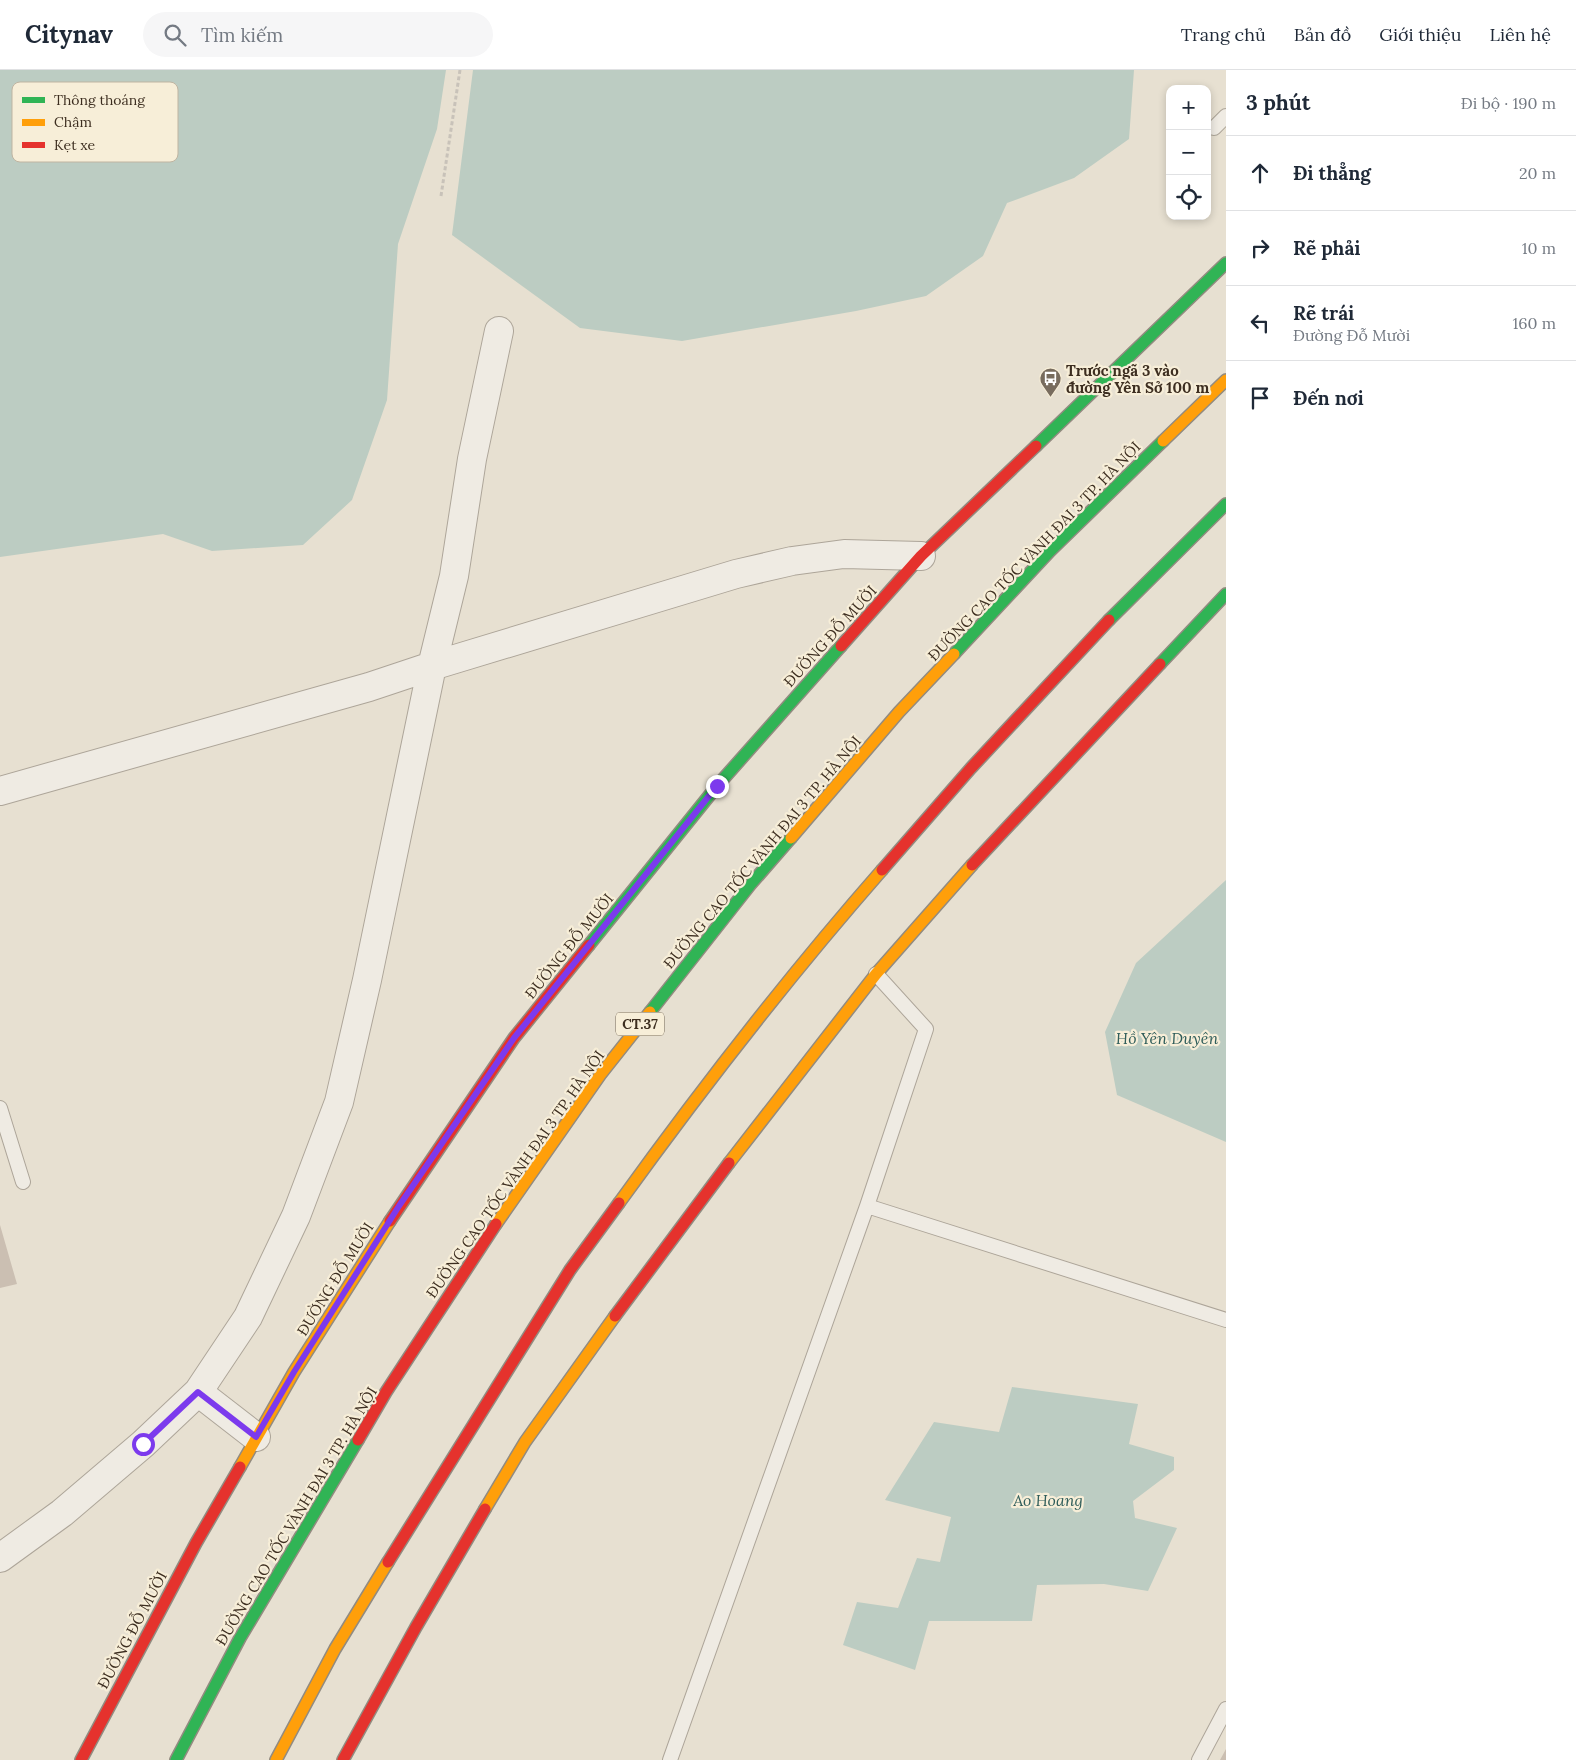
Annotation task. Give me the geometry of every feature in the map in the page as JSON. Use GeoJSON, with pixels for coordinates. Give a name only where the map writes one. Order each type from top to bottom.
{"type":"FeatureCollection","features":[{"type":"Feature","properties":{"kind":"main road","name":"ĐƯỜNG ĐỖ MƯỜI"},"geometry":{"type":"LineString","coordinates":[[81,1760],[196,1543],[294,1372],[399,1206],[514,1038],[717,786],[921,556],[1226,263]]}},
{"type":"Feature","properties":{"kind":"main road","name":"ĐƯỜNG CAO TỐC VÀNH ĐAI 3 TP. HÀ NỘI"},"geometry":{"type":"LineString","coordinates":[[176,1760],[240,1638],[386,1392],[493,1228],[600,1075],[750,885],[899,712],[1050,551],[1226,380]]}},
{"type":"Feature","properties":{"kind":"main road"},"geometry":{"type":"LineString","coordinates":[[276,1760],[336,1649],[476,1418],[570,1270],[681,1116],[822,940],[970,768],[1109,620],[1226,504]]}},
{"type":"Feature","properties":{"kind":"main road"},"geometry":{"type":"LineString","coordinates":[[343,1760],[416,1628],[525,1442],[650,1268],[763,1118],[876,974],[982,854],[1226,594]]}},
{"type":"Feature","properties":{"kind":"street"},"geometry":{"type":"LineString","coordinates":[[0,1558],[62,1513],[143,1444],[198,1392],[248,1316],[292,1225],[339,1102],[367,980],[432,666],[454,576],[472,459],[499,331]]}},
{"type":"Feature","properties":{"kind":"street"},"geometry":{"type":"LineString","coordinates":[[0,791],[369,687],[432,666],[736,574],[792,561],[844,554],[921,556]]}},
{"type":"Feature","properties":{"kind":"street"},"geometry":{"type":"LineString","coordinates":[[198,1392],[256,1437]]}},
{"type":"Feature","properties":{"kind":"lane"},"geometry":{"type":"LineString","coordinates":[[1214,128],[1226,116]]}},
{"type":"Feature","properties":{"kind":"lane"},"geometry":{"type":"LineString","coordinates":[[670,1760],[867,1206],[926,1029],[876,974]]}},
{"type":"Feature","properties":{"kind":"lane"},"geometry":{"type":"LineString","coordinates":[[0,1108],[23,1182]]}},
{"type":"Feature","properties":{"kind":"lane"},"geometry":{"type":"LineString","coordinates":[[867,1206],[1226,1320]]}},
{"type":"Feature","properties":{"kind":"lane"},"geometry":{"type":"LineString","coordinates":[[1199,1760],[1226,1710]]}},
{"type":"Feature","properties":{"kind":"path"},"geometry":{"type":"LineString","coordinates":[[441,196],[460,70]]}},
{"type":"Feature","properties":{"kind":"water"},"geometry":{"type":"Polygon","coordinates":[[[0,70],[446,70],[437,129],[398,244],[387,400],[352,500],[303,545],[212,551],[163,534],[0,557],[0,70]]]}},
{"type":"Feature","properties":{"kind":"water"},"geometry":{"type":"Polygon","coordinates":[[[473,70],[1134,70],[1129,139],[1074,178],[1007,203],[983,256],[926,296],[856,311],[682,341],[580,328],[452,235],[473,70]]]}},
{"type":"Feature","properties":{"kind":"water","name":"Hồ Yên Duyên"},"geometry":{"type":"Polygon","coordinates":[[[1226,880],[1226,1142],[1117,1095],[1105,1032],[1136,963],[1226,880]]]}},
{"type":"Feature","properties":{"kind":"water","name":"Ao Hoang"},"geometry":{"type":"Polygon","coordinates":[[[1012,1387],[1138,1404],[1129,1444],[1174,1457],[1174,1470],[1133,1501],[1135,1518],[1177,1528],[1148,1591],[1104,1584],[1037,1585],[1032,1621],[929,1621],[915,1670],[843,1645],[857,1602],[898,1608],[917,1558],[940,1562],[951,1517],[885,1500],[934,1422],[999,1432],[1012,1387]]]}},
{"type":"Feature","properties":{"kind":"building"},"geometry":{"type":"Polygon","coordinates":[[[0,1225],[17,1284],[0,1288],[0,1225]]]}},
{"type":"Feature","properties":{"kind":"building"},"geometry":{"type":"Polygon","coordinates":[[[1226,1749],[1226,1760],[1220,1760],[1226,1749]]]}},
{"type":"Feature","properties":{"kind":"traffic: fast"},"geometry":{"type":"LineString","coordinates":[[1036,446],[1226,263]]}},
{"type":"Feature","properties":{"kind":"traffic: fast"},"geometry":{"type":"LineString","coordinates":[[954,654],[1050,551],[1163,441]]}},
{"type":"Feature","properties":{"kind":"traffic: fast"},"geometry":{"type":"LineString","coordinates":[[1109,620],[1226,504]]}},
{"type":"Feature","properties":{"kind":"traffic: fast"},"geometry":{"type":"LineString","coordinates":[[1160,664],[1226,594]]}},
{"type":"Feature","properties":{"kind":"traffic: fast"},"geometry":{"type":"LineString","coordinates":[[589,945],[717,786],[841,646]]}},
{"type":"Feature","properties":{"kind":"traffic: fast"},"geometry":{"type":"LineString","coordinates":[[650,1012],[750,885],[791,838]]}},
{"type":"Feature","properties":{"kind":"traffic: fast"},"geometry":{"type":"LineString","coordinates":[[176,1760],[240,1638],[358,1440]]}},
{"type":"Feature","properties":{"kind":"traffic: slow"},"geometry":{"type":"LineString","coordinates":[[1163,441],[1226,380]]}},
{"type":"Feature","properties":{"kind":"traffic: slow"},"geometry":{"type":"LineString","coordinates":[[791,838],[899,712],[954,654]]}},
{"type":"Feature","properties":{"kind":"traffic: slow"},"geometry":{"type":"LineString","coordinates":[[729,1163],[876,974],[972,865]]}},
{"type":"Feature","properties":{"kind":"traffic: slow"},"geometry":{"type":"LineString","coordinates":[[619,1203],[747,1033],[882,870]]}},
{"type":"Feature","properties":{"kind":"traffic: slow"},"geometry":{"type":"LineString","coordinates":[[496,1224],[600,1075],[650,1012]]}},
{"type":"Feature","properties":{"kind":"traffic: slow"},"geometry":{"type":"LineString","coordinates":[[240,1467],[294,1372],[390,1221]]}},
{"type":"Feature","properties":{"kind":"traffic: slow"},"geometry":{"type":"LineString","coordinates":[[485,1509],[525,1442],[615,1316]]}},
{"type":"Feature","properties":{"kind":"traffic: slow"},"geometry":{"type":"LineString","coordinates":[[276,1760],[335,1649],[388,1562]]}},
{"type":"Feature","properties":{"kind":"traffic: jam"},"geometry":{"type":"LineString","coordinates":[[841,646],[921,556],[1036,446]]}},
{"type":"Feature","properties":{"kind":"traffic: jam"},"geometry":{"type":"LineString","coordinates":[[882,870],[971,768],[1109,620]]}},
{"type":"Feature","properties":{"kind":"traffic: jam"},"geometry":{"type":"LineString","coordinates":[[972,865],[1160,664]]}},
{"type":"Feature","properties":{"kind":"traffic: jam"},"geometry":{"type":"LineString","coordinates":[[390,1221],[514,1038],[589,945]]}},
{"type":"Feature","properties":{"kind":"traffic: jam"},"geometry":{"type":"LineString","coordinates":[[615,1316],[729,1163]]}},
{"type":"Feature","properties":{"kind":"traffic: jam"},"geometry":{"type":"LineString","coordinates":[[388,1562],[570,1270],[619,1203]]}},
{"type":"Feature","properties":{"kind":"traffic: jam"},"geometry":{"type":"LineString","coordinates":[[358,1440],[386,1392],[496,1224]]}},
{"type":"Feature","properties":{"kind":"traffic: jam"},"geometry":{"type":"LineString","coordinates":[[81,1760],[196,1543],[240,1467]]}},
{"type":"Feature","properties":{"kind":"traffic: jam"},"geometry":{"type":"LineString","coordinates":[[343,1760],[416,1627],[485,1509]]}},
{"type":"Feature","properties":{"kind":"place","name":"Trước ngã 3 vào đường Yên Sở 100 m"},"geometry":{"type":"Point","coordinates":[1050,398]}},
{"type":"Feature","properties":{"kind":"route"},"geometry":{"type":"LineString","coordinates":[[143,1444],[198,1392],[256,1437],[294,1372],[399,1206],[514,1038],[717,786]]}}]}
